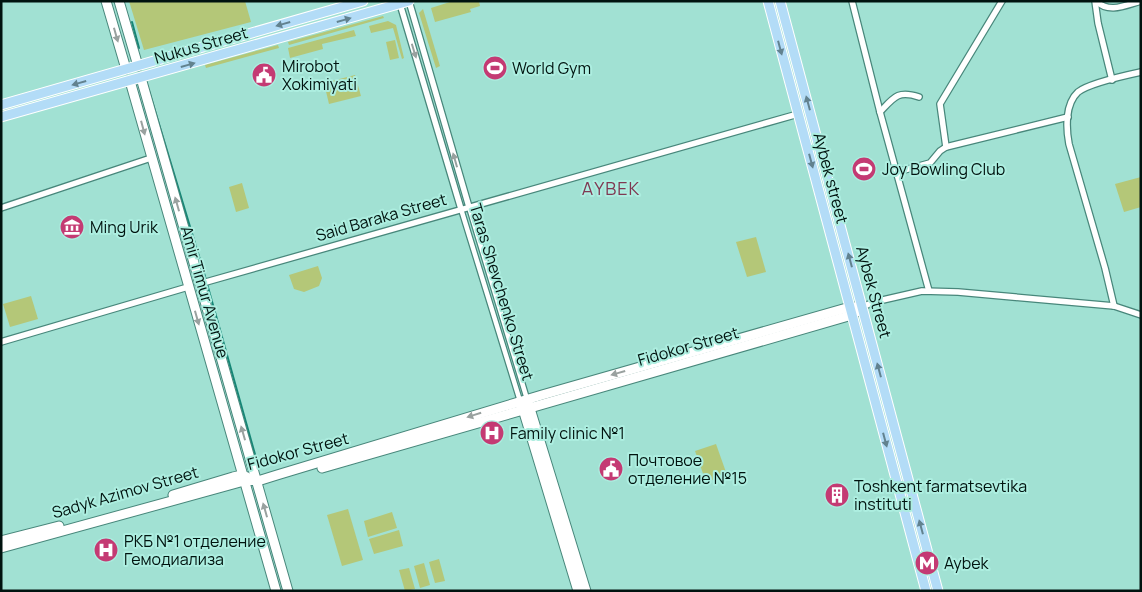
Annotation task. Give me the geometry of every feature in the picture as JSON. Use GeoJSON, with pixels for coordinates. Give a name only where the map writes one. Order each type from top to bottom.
{"type":"FeatureCollection","features":[{"type":"Feature","properties":{"kind":"main road","name":"Amir Timur Avenue"},"geometry":{"type":"LineString","coordinates":[[106,1],[276,591]]}},
{"type":"Feature","properties":{"kind":"main road"},"geometry":{"type":"LineString","coordinates":[[119,1],[141,78]]}},
{"type":"Feature","properties":{"kind":"main road","name":"Nukus Street"},"geometry":{"type":"LineString","coordinates":[[1,105],[363,1]]}},
{"type":"Feature","properties":{"kind":"main road","name":"Nukus Street"},"geometry":{"type":"LineString","coordinates":[[1,117],[409,1]]}},
{"type":"Feature","properties":{"kind":"main road"},"geometry":{"type":"LineString","coordinates":[[768,1],[798,114]]}},
{"type":"Feature","properties":{"kind":"main road","name":"Aybek Street"},"geometry":{"type":"LineString","coordinates":[[780,1],[938,591]]}},
{"type":"Feature","properties":{"kind":"main road","name":"Amir Timur Avenue"},"geometry":{"type":"LineString","coordinates":[[141,78],[288,591]]}},
{"type":"Feature","properties":{"kind":"main road","name":"Aybek street"},"geometry":{"type":"LineString","coordinates":[[798,114],[851,311]]}},
{"type":"Feature","properties":{"kind":"main road"},"geometry":{"type":"LineString","coordinates":[[151,158],[163,154]]}},
{"type":"Feature","properties":{"kind":"main road","name":"Said Baraka Street"},"geometry":{"type":"LineString","coordinates":[[188,288],[199,284]]}},
{"type":"Feature","properties":{"kind":"main road","name":"Fidokor Street"},"geometry":{"type":"LineString","coordinates":[[243,478],[257,483],[277,475],[862,308]]}},
{"type":"Feature","properties":{"kind":"main road","name":"Aybek Street"},"geometry":{"type":"LineString","coordinates":[[851,311],[926,591]]}},
{"type":"Feature","properties":{"kind":"main road","name":"Taras Shevchenko Street"},"geometry":{"type":"LineString","coordinates":[[525,404],[578,591]]}},
{"type":"Feature","properties":{"kind":"main road","name":"Taras Shevchenko Street"},"geometry":{"type":"LineString","coordinates":[[525,404],[586,591]]}},
{"type":"Feature","properties":{"kind":"main road","name":"Sadyk Azimov Street"},"geometry":{"type":"LineString","coordinates":[[1,548],[48,532],[243,478]]}},
{"type":"Feature","properties":{"kind":"main road","name":"Sadyk Azimov Street"},"geometry":{"type":"LineString","coordinates":[[1,541],[48,532]]}},
{"type":"Feature","properties":{"kind":"street","name":"Taras Shevchenko Street"},"geometry":{"type":"LineString","coordinates":[[409,1],[525,404]]}},
{"type":"Feature","properties":{"kind":"street"},"geometry":{"type":"LineString","coordinates":[[852,1],[929,291]]}},
{"type":"Feature","properties":{"kind":"street"},"geometry":{"type":"LineString","coordinates":[[946,147],[940,104],[1002,1]]}},
{"type":"Feature","properties":{"kind":"street"},"geometry":{"type":"LineString","coordinates":[[1096,1],[1102,6],[1112,8]]}},
{"type":"Feature","properties":{"kind":"street"},"geometry":{"type":"LineString","coordinates":[[1096,1],[1097,20],[1112,80]]}},
{"type":"Feature","properties":{"kind":"street"},"geometry":{"type":"LineString","coordinates":[[1097,20],[1102,12],[1141,2]]}},
{"type":"Feature","properties":{"kind":"street","name":"Taras Shevchenko Street"},"geometry":{"type":"LineString","coordinates":[[399,3],[461,210],[525,404]]}},
{"type":"Feature","properties":{"kind":"street"},"geometry":{"type":"LineString","coordinates":[[1114,306],[1069,144],[1067,131],[1068,117],[1072,100],[1077,93],[1085,88],[1141,72]]}},
{"type":"Feature","properties":{"kind":"street"},"geometry":{"type":"LineString","coordinates":[[880,112],[890,100],[901,94],[919,97]]}},
{"type":"Feature","properties":{"kind":"street","name":"Said Baraka Street"},"geometry":{"type":"LineString","coordinates":[[199,284],[798,114]]}},
{"type":"Feature","properties":{"kind":"street"},"geometry":{"type":"LineString","coordinates":[[897,172],[930,163],[946,147],[1068,117]]}},
{"type":"Feature","properties":{"kind":"street"},"geometry":{"type":"LineString","coordinates":[[1,208],[151,158]]}},
{"type":"Feature","properties":{"kind":"street","name":"Said Baraka Street"},"geometry":{"type":"LineString","coordinates":[[1,342],[188,288]]}},
{"type":"Feature","properties":{"kind":"street","name":"Fidokor Street"},"geometry":{"type":"LineString","coordinates":[[862,308],[874,302],[929,291],[1114,306],[1141,315]]}},
{"type":"Feature","properties":{"kind":"green space"},"geometry":{"type":"Polygon","coordinates":[[[129,1],[245,1],[251,22],[144,50],[129,1]]]}},
{"type":"Feature","properties":{"kind":"green space"},"geometry":{"type":"Polygon","coordinates":[[[453,1],[479,1],[480,6],[470,9],[471,12],[435,22],[431,8],[453,1]]]}},
{"type":"Feature","properties":{"kind":"green space"},"geometry":{"type":"Polygon","coordinates":[[[423,9],[440,66],[436,68],[419,13],[423,9]]]}},
{"type":"Feature","properties":{"kind":"green space"},"geometry":{"type":"Polygon","coordinates":[[[383,16],[384,18],[289,45],[288,42],[383,16]]]}},
{"type":"Feature","properties":{"kind":"green space"},"geometry":{"type":"Polygon","coordinates":[[[388,21],[396,25],[404,58],[402,59],[393,28],[371,33],[369,26],[388,21]]]}},
{"type":"Feature","properties":{"kind":"green space"},"geometry":{"type":"Polygon","coordinates":[[[354,30],[356,36],[322,44],[323,49],[290,58],[288,48],[354,30]]]}},
{"type":"Feature","properties":{"kind":"green space"},"geometry":{"type":"Polygon","coordinates":[[[395,40],[399,58],[390,60],[386,42],[395,40]]]}},
{"type":"Feature","properties":{"kind":"green space"},"geometry":{"type":"Polygon","coordinates":[[[278,45],[279,48],[206,68],[205,65],[278,45]]]}},
{"type":"Feature","properties":{"kind":"green space"},"geometry":{"type":"Polygon","coordinates":[[[355,75],[361,96],[329,104],[324,83],[355,75]]]}},
{"type":"Feature","properties":{"kind":"green space"},"geometry":{"type":"Polygon","coordinates":[[[1141,177],[1141,207],[1124,212],[1115,184],[1141,177]]]}},
{"type":"Feature","properties":{"kind":"green space"},"geometry":{"type":"Polygon","coordinates":[[[242,183],[249,208],[236,212],[229,187],[242,183]]]}},
{"type":"Feature","properties":{"kind":"green space"},"geometry":{"type":"Polygon","coordinates":[[[756,237],[766,272],[747,277],[736,242],[756,237]]]}},
{"type":"Feature","properties":{"kind":"green space"},"geometry":{"type":"Polygon","coordinates":[[[318,266],[322,278],[319,286],[304,292],[294,289],[289,275],[318,266]]]}},
{"type":"Feature","properties":{"kind":"green space"},"geometry":{"type":"Polygon","coordinates":[[[31,296],[38,319],[10,327],[3,304],[31,296]]]}},
{"type":"Feature","properties":{"kind":"green space"},"geometry":{"type":"Polygon","coordinates":[[[716,444],[727,475],[706,482],[695,451],[716,444]]]}},
{"type":"Feature","properties":{"kind":"green space"},"geometry":{"type":"Polygon","coordinates":[[[348,509],[363,560],[342,566],[327,515],[348,509]]]}},
{"type":"Feature","properties":{"kind":"green space"},"geometry":{"type":"Polygon","coordinates":[[[392,512],[397,528],[368,537],[364,521],[392,512]]]}},
{"type":"Feature","properties":{"kind":"green space"},"geometry":{"type":"Polygon","coordinates":[[[399,530],[403,546],[374,554],[369,539],[399,530]]]}},
{"type":"Feature","properties":{"kind":"green space"},"geometry":{"type":"Polygon","coordinates":[[[439,559],[445,581],[435,583],[429,562],[439,559]]]}},
{"type":"Feature","properties":{"kind":"green space"},"geometry":{"type":"Polygon","coordinates":[[[424,563],[430,585],[420,588],[414,566],[424,563]]]}},
{"type":"Feature","properties":{"kind":"green space"},"geometry":{"type":"Polygon","coordinates":[[[409,568],[415,589],[405,591],[399,570],[409,568]]]}},
{"type":"Feature","properties":{"kind":"waterway"},"geometry":{"type":"LineString","coordinates":[[132,22],[139,48]]}},
{"type":"Feature","properties":{"kind":"waterway"},"geometry":{"type":"LineString","coordinates":[[149,91],[204,273],[258,465]]}},
{"type":"Feature","properties":{"kind":"place","name":"World Gym"},"geometry":{"type":"Point","coordinates":[495,68]}},
{"type":"Feature","properties":{"kind":"place","name":"Mirobot Xokimiyati"},"geometry":{"type":"Point","coordinates":[264,75]}},
{"type":"Feature","properties":{"kind":"place","name":"Joy Bowling Club"},"geometry":{"type":"Point","coordinates":[864,169]}},
{"type":"Feature","properties":{"kind":"place","name":"Ming Urik"},"geometry":{"type":"Point","coordinates":[72,227]}},
{"type":"Feature","properties":{"kind":"place","name":"Family clinic №1"},"geometry":{"type":"Point","coordinates":[492,433]}},
{"type":"Feature","properties":{"kind":"place","name":"Почтовое отделение №15"},"geometry":{"type":"Point","coordinates":[611,469]}},
{"type":"Feature","properties":{"kind":"place","name":"Toshkent farmatsevtika instituti"},"geometry":{"type":"Point","coordinates":[837,495]}},
{"type":"Feature","properties":{"kind":"place","name":"РКБ №1 отделение Гемодиализа"},"geometry":{"type":"Point","coordinates":[106,550]}},
{"type":"Feature","properties":{"kind":"place","name":"Aybek"},"geometry":{"type":"Point","coordinates":[927,563]}},
{"type":"Feature","properties":{"kind":"district","name":"АYBEK"},"geometry":{"type":"Point","coordinates":[611,188]}}]}
